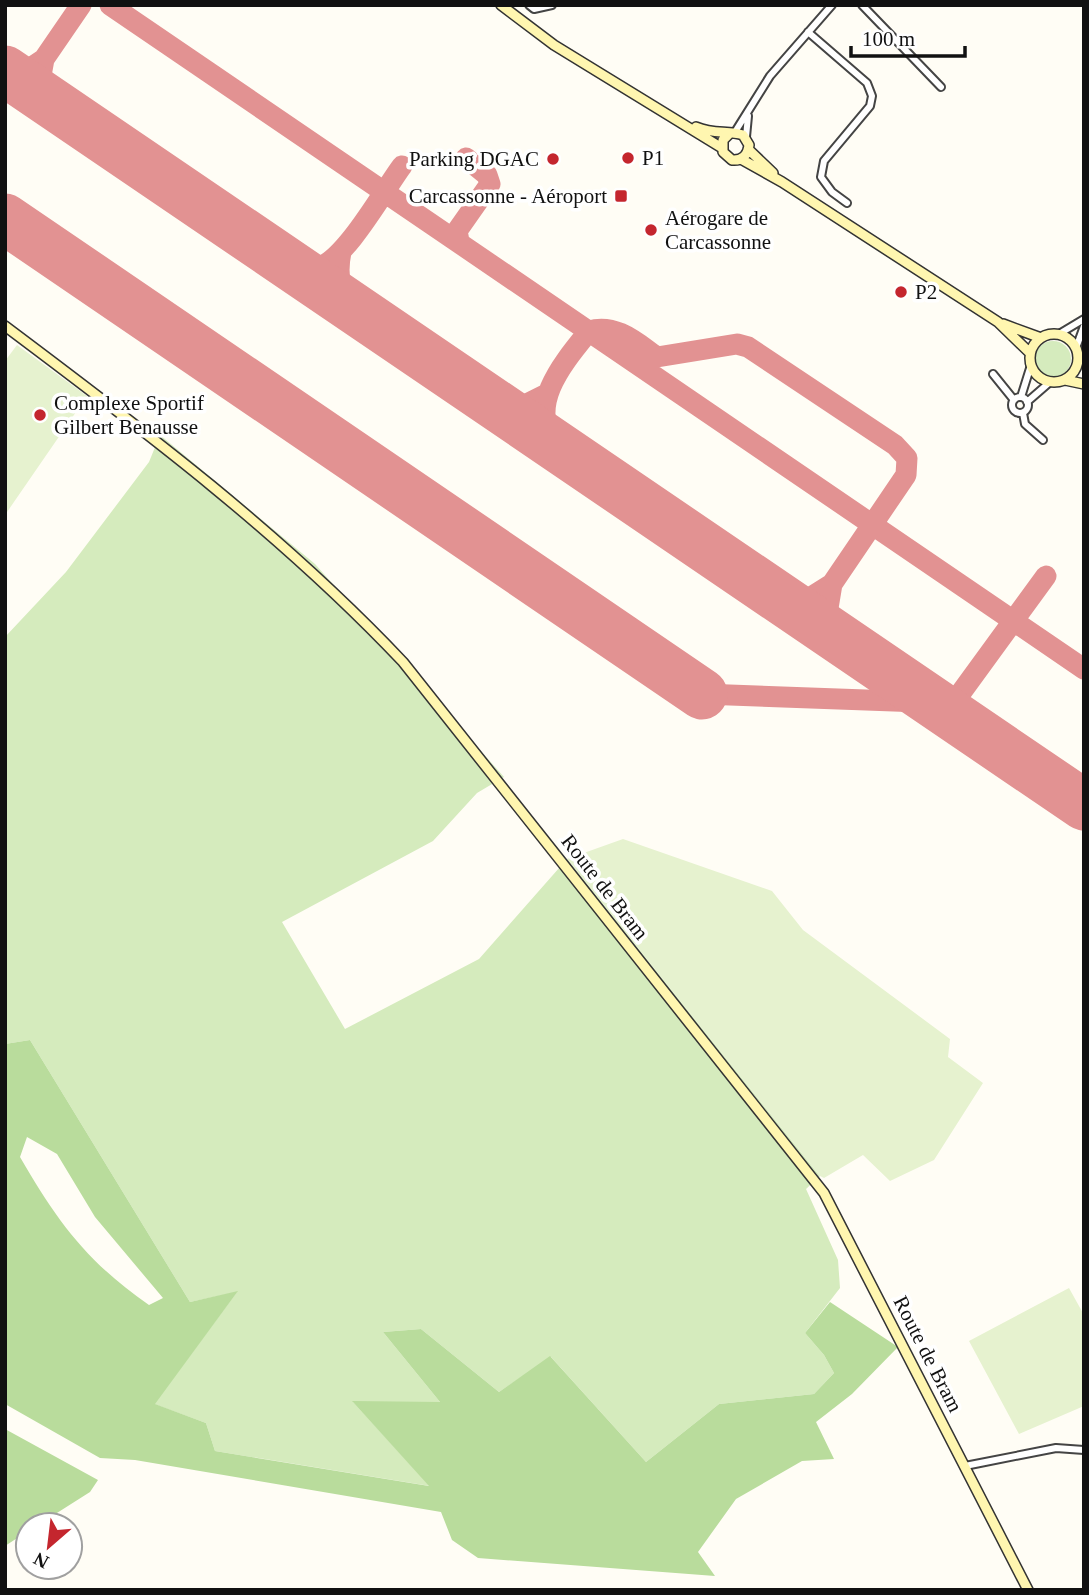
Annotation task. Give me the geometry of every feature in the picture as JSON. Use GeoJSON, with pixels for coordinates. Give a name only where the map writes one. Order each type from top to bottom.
{"type":"FeatureCollection","features":[{"type":"Feature","properties":{"kind":"main road"},"geometry":{"type":"LineString","coordinates":[[501,5],[554,45],[722,148],[728,158],[741,159],[782,181],[998,322],[1030,353]]}},
{"type":"Feature","properties":{"kind":"main road"},"geometry":{"type":"LineString","coordinates":[[677,119],[716,134],[732,133],[746,137],[749,150],[782,181]]}},
{"type":"Feature","properties":{"kind":"main road"},"geometry":{"type":"LineString","coordinates":[[722,148],[723,140],[732,133]]}},
{"type":"Feature","properties":{"kind":"main road"},"geometry":{"type":"LineString","coordinates":[[741,159],[749,150]]}},
{"type":"Feature","properties":{"kind":"main road"},"geometry":{"type":"LineString","coordinates":[[998,322],[1041,338],[1059,334],[1076,348],[1084,368]]}},
{"type":"Feature","properties":{"kind":"main road","name":"Route de Bram"},"geometry":{"type":"LineString","coordinates":[[5,326],[191,467],[279,540],[346,601],[403,662],[824,1193],[1028,1590]]}},
{"type":"Feature","properties":{"kind":"main road"},"geometry":{"type":"LineString","coordinates":[[1041,338],[1030,353],[1031,365],[1038,377],[1051,382],[1065,380],[1084,384]]}},
{"type":"Feature","properties":{"kind":"main road"},"geometry":{"type":"LineString","coordinates":[[1065,380],[1075,371],[1079,358]]}},
{"type":"Feature","properties":{"kind":"street"},"geometry":{"type":"LineString","coordinates":[[529,5],[534,9],[552,5]]}},
{"type":"Feature","properties":{"kind":"street"},"geometry":{"type":"LineString","coordinates":[[732,133],[748,114],[770,76],[832,5]]}},
{"type":"Feature","properties":{"kind":"street"},"geometry":{"type":"LineString","coordinates":[[862,5],[941,87]]}},
{"type":"Feature","properties":{"kind":"street"},"geometry":{"type":"LineString","coordinates":[[808,32],[867,83],[872,96],[870,106],[824,161],[821,177],[832,192],[847,203]]}},
{"type":"Feature","properties":{"kind":"street"},"geometry":{"type":"LineString","coordinates":[[746,137],[748,114]]}},
{"type":"Feature","properties":{"kind":"street"},"geometry":{"type":"LineString","coordinates":[[1059,334],[1084,319]]}},
{"type":"Feature","properties":{"kind":"street"},"geometry":{"type":"LineString","coordinates":[[1076,348],[1084,327]]}},
{"type":"Feature","properties":{"kind":"street"},"geometry":{"type":"LineString","coordinates":[[1023,412],[1014,410],[1021,400],[1031,365]]}},
{"type":"Feature","properties":{"kind":"street"},"geometry":{"type":"LineString","coordinates":[[993,374],[1028,407],[1023,412]]}},
{"type":"Feature","properties":{"kind":"street"},"geometry":{"type":"LineString","coordinates":[[1021,400],[1051,382]]}},
{"type":"Feature","properties":{"kind":"street"},"geometry":{"type":"LineString","coordinates":[[1023,412],[1025,424],[1042,440]]}},
{"type":"Feature","properties":{"kind":"street"},"geometry":{"type":"LineString","coordinates":[[965,1466],[1056,1448],[1084,1450]]}},
{"type":"Feature","properties":{"kind":"green space"},"geometry":{"type":"Polygon","coordinates":[[[1053,341],[1066,346],[1071,359],[1066,372],[1053,377],[1040,372],[1035,359],[1040,346],[1053,341]]]}},
{"type":"Feature","properties":{"kind":"green space","name":"Complexe Sportif Gilbert Benausse"},"geometry":{"type":"Polygon","coordinates":[[[17,345],[87,396],[5,515],[5,361],[17,345]]]}},
{"type":"Feature","properties":{"kind":"green space"},"geometry":{"type":"Polygon","coordinates":[[[160,435],[315,564],[504,777],[477,793],[433,841],[282,922],[345,1029],[479,959],[567,859],[820,1176],[806,1189],[838,1260],[840,1288],[805,1333],[824,1355],[834,1373],[814,1394],[719,1404],[646,1462],[551,1357],[499,1392],[421,1329],[383,1332],[440,1402],[353,1402],[430,1486],[215,1451],[206,1423],[154,1404],[237,1292],[190,1302],[30,1040],[5,1044],[5,637],[66,572],[149,462],[160,435]]]}},
{"type":"Feature","properties":{"kind":"green space"},"geometry":{"type":"Polygon","coordinates":[[[623,839],[772,891],[803,930],[950,1039],[948,1057],[983,1083],[934,1160],[890,1181],[863,1155],[824,1178],[820,1176],[567,859],[623,839]]]}},
{"type":"Feature","properties":{"kind":"green space"},"geometry":{"type":"Polygon","coordinates":[[[30,1040],[190,1302],[238,1291],[155,1404],[206,1423],[215,1451],[429,1486],[352,1401],[440,1402],[383,1332],[421,1329],[499,1392],[550,1356],[646,1462],[719,1404],[814,1394],[834,1373],[824,1355],[805,1333],[830,1302],[898,1347],[852,1394],[816,1422],[834,1459],[802,1461],[736,1499],[698,1552],[715,1576],[478,1558],[452,1540],[441,1512],[135,1460],[100,1458],[5,1404],[5,1044],[30,1040]],[[27,1137],[20,1157],[61,1221],[108,1273],[149,1305],[163,1298],[95,1217],[57,1154],[27,1137]]]}},
{"type":"Feature","properties":{"kind":"green space"},"geometry":{"type":"Polygon","coordinates":[[[1069,1288],[1084,1315],[1084,1406],[1019,1434],[969,1341],[1069,1288]]]}},
{"type":"Feature","properties":{"kind":"green space"},"geometry":{"type":"Polygon","coordinates":[[[5,1429],[98,1480],[90,1492],[60,1511],[14,1511],[14,1540],[5,1546],[5,1429]]]}},
{"type":"Feature","properties":{"kind":"taxiway"},"geometry":{"type":"LineString","coordinates":[[51,102],[40,81],[44,59],[81,5]]}},
{"type":"Feature","properties":{"kind":"taxiway"},"geometry":{"type":"LineString","coordinates":[[110,5],[1084,669]]}},
{"type":"Feature","properties":{"kind":"taxiway"},"geometry":{"type":"LineString","coordinates":[[5,68],[26,71],[44,59]]}},
{"type":"Feature","properties":{"kind":"taxiway"},"geometry":{"type":"LineString","coordinates":[[459,241],[457,231],[490,184],[487,175],[466,158]]}},
{"type":"Feature","properties":{"kind":"taxiway"},"geometry":{"type":"LineString","coordinates":[[287,263],[311,268],[330,261],[352,238],[402,166]]}},
{"type":"Feature","properties":{"kind":"taxiway"},"geometry":{"type":"LineString","coordinates":[[341,252],[341,283],[357,310]]}},
{"type":"Feature","properties":{"kind":"taxiway"},"geometry":{"type":"LineString","coordinates":[[557,446],[548,431],[545,416],[551,386],[589,331],[599,329],[626,336],[657,357],[737,344],[748,347],[895,445],[907,458],[906,475],[832,584],[805,601],[778,597]]}},
{"type":"Feature","properties":{"kind":"taxiway"},"geometry":{"type":"LineString","coordinates":[[496,405],[523,406],[545,395]]}},
{"type":"Feature","properties":{"kind":"taxiway"},"geometry":{"type":"LineString","coordinates":[[702,694],[949,703],[960,694],[1046,576]]}},
{"type":"Feature","properties":{"kind":"taxiway"},"geometry":{"type":"LineString","coordinates":[[832,584],[827,614],[842,640]]}},
{"type":"Feature","properties":{"kind":"taxiway"},"geometry":{"type":"LineString","coordinates":[[960,694],[956,709],[965,724]]}},
{"type":"Feature","properties":{"kind":"runway"},"geometry":{"type":"LineString","coordinates":[[5,71],[1084,805]]}},
{"type":"Feature","properties":{"kind":"runway"},"geometry":{"type":"LineString","coordinates":[[5,219],[702,694]]}},
{"type":"Feature","properties":{"kind":"place","name":"P1"},"geometry":{"type":"Point","coordinates":[628,158]}},
{"type":"Feature","properties":{"kind":"place","name":"Parking DGAC"},"geometry":{"type":"Point","coordinates":[553,159]}},
{"type":"Feature","properties":{"kind":"place","name":"Carcassonne - Aéroport"},"geometry":{"type":"Point","coordinates":[621,196]}},
{"type":"Feature","properties":{"kind":"place","name":"Aérogare de Carcassonne"},"geometry":{"type":"Point","coordinates":[651,230]}},
{"type":"Feature","properties":{"kind":"place","name":"P2"},"geometry":{"type":"Point","coordinates":[901,292]}},
{"type":"Feature","properties":{"kind":"place","name":"Complexe Sportif Gilbert Benausse"},"geometry":{"type":"Point","coordinates":[40,415]}}]}
